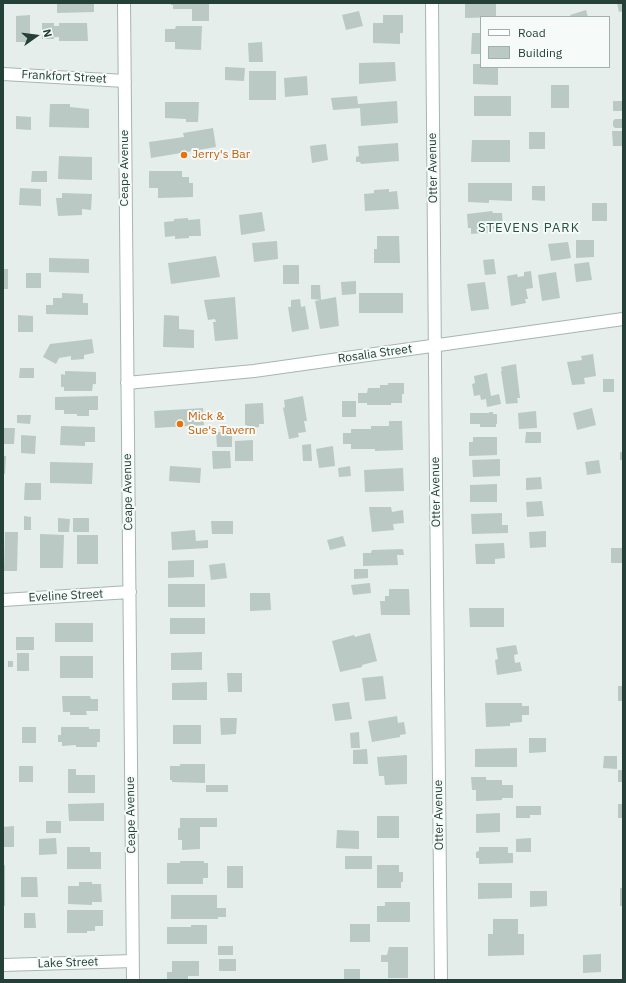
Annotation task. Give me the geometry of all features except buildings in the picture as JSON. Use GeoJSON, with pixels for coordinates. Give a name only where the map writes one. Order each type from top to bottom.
{"type":"FeatureCollection","features":[{"type":"Feature","properties":{"kind":"street","name":"Ceape Avenue"},"geometry":{"type":"LineString","coordinates":[[124,3],[133,980]]}},
{"type":"Feature","properties":{"kind":"street","name":"Otter Avenue"},"geometry":{"type":"LineString","coordinates":[[432,3],[441,980]]}},
{"type":"Feature","properties":{"kind":"street","name":"Frankfort Street"},"geometry":{"type":"LineString","coordinates":[[3,74],[125,81]]}},
{"type":"Feature","properties":{"kind":"street","name":"Rosalia Street"},"geometry":{"type":"LineString","coordinates":[[127,383],[254,371],[623,319]]}},
{"type":"Feature","properties":{"kind":"street","name":"Eveline Street"},"geometry":{"type":"LineString","coordinates":[[3,600],[130,592]]}},
{"type":"Feature","properties":{"kind":"street","name":"Lake Street"},"geometry":{"type":"LineString","coordinates":[[3,965],[133,961]]}},
{"type":"Feature","properties":{"kind":"place","name":"Jerry's Bar"},"geometry":{"type":"Point","coordinates":[184,155]}},
{"type":"Feature","properties":{"kind":"place","name":"Mick & Sue's Tavern"},"geometry":{"type":"Point","coordinates":[180,424]}},
{"type":"Feature","properties":{"kind":"district","name":"STEVENS PARK"},"geometry":{"type":"Point","coordinates":[529,228]}}]}
